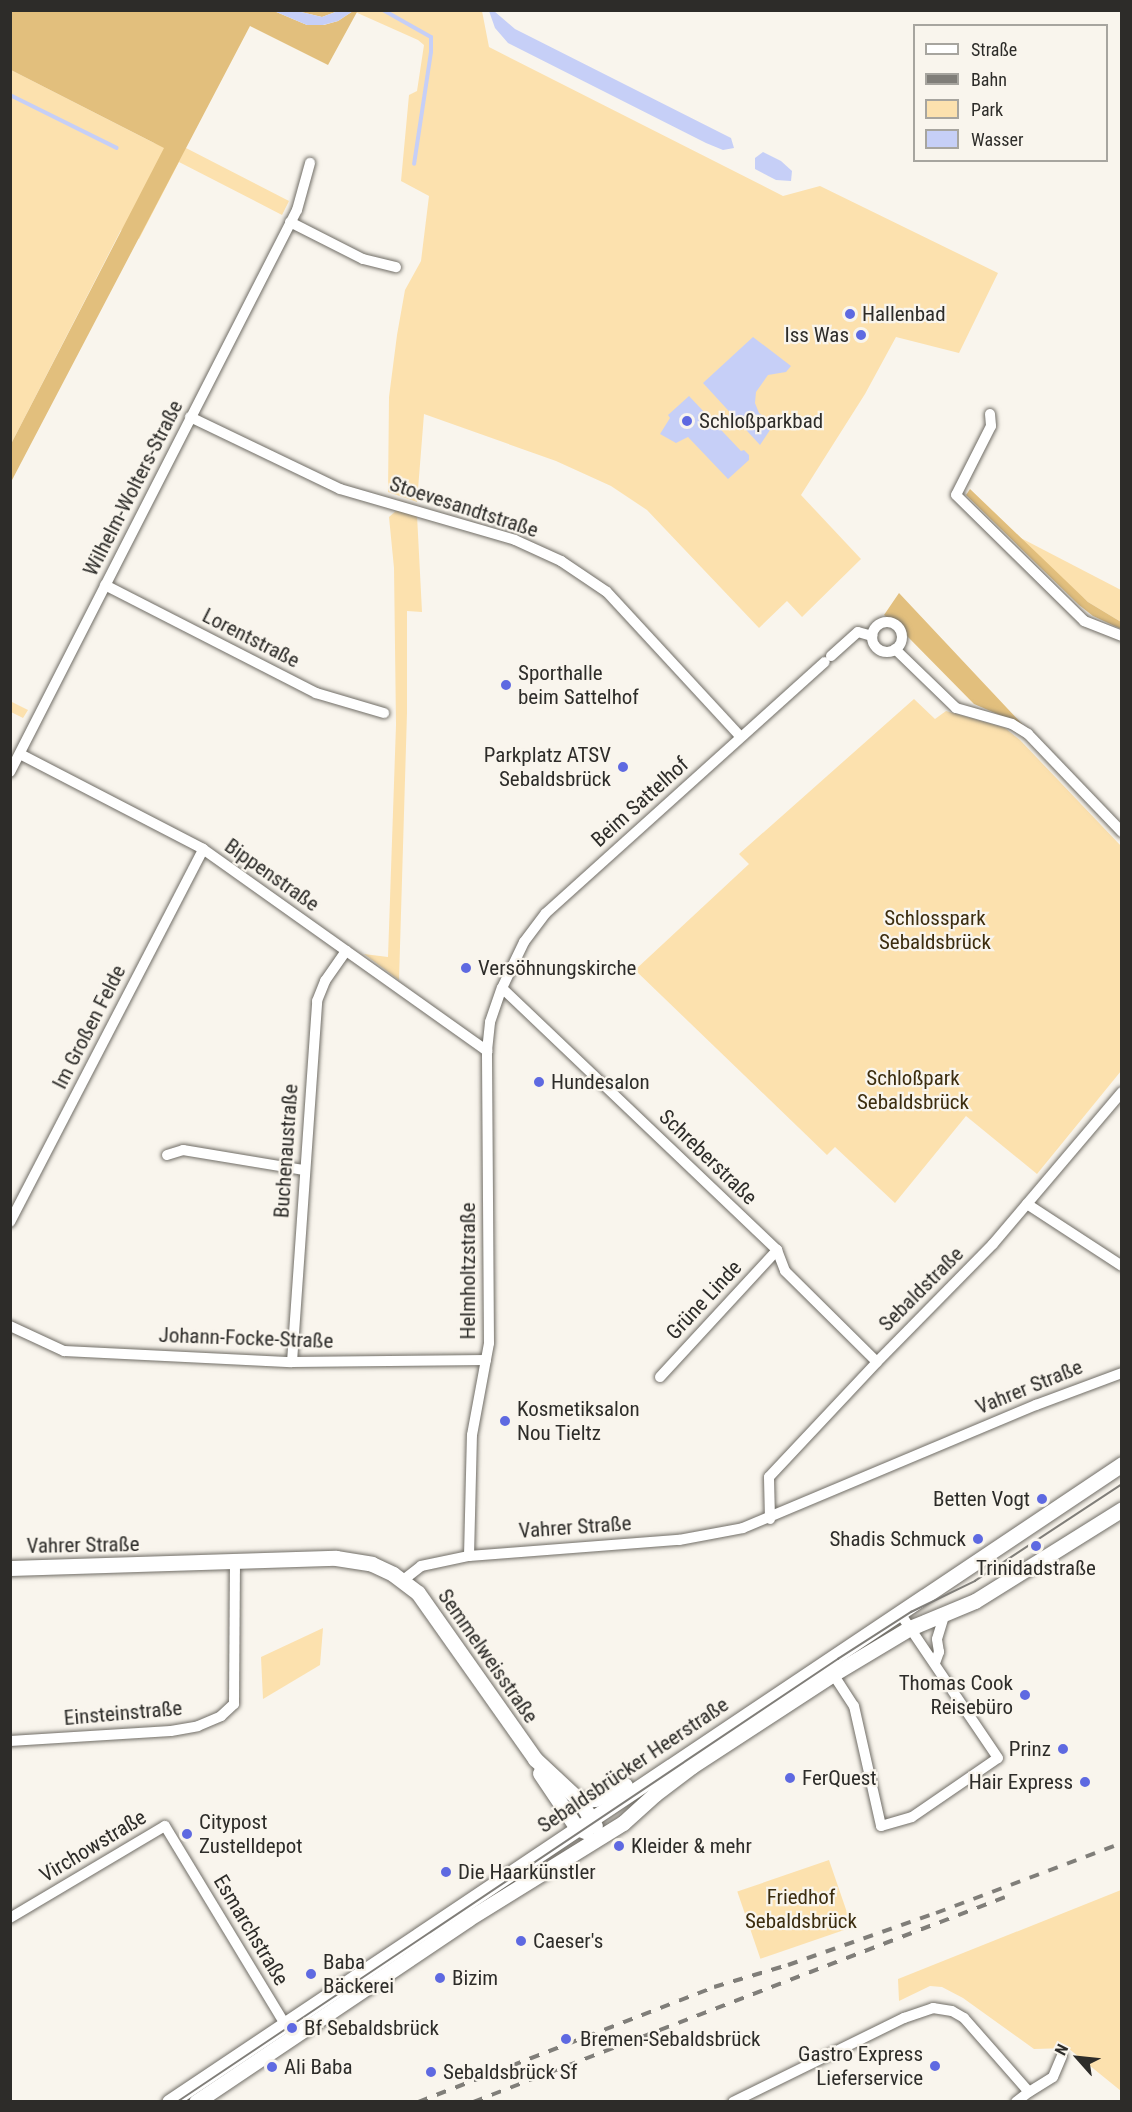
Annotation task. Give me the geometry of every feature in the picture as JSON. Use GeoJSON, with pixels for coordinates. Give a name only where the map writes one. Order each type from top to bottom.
{"type":"FeatureCollection","features":[{"type":"Feature","properties":{"kind":"main road","name":"Sebaldsbrücker Heerstraße"},"geometry":{"type":"LineString","coordinates":[[169,2102],[637,1786],[1122,1464]]}},
{"type":"Feature","properties":{"kind":"main road","name":"Sebaldsbrücker Heerstraße"},"geometry":{"type":"LineString","coordinates":[[196,2102],[468,1919],[623,1823],[655,1794],[692,1766],[833,1674],[910,1628],[944,1616],[975,1601],[1122,1509]]}},
{"type":"Feature","properties":{"kind":"main road"},"geometry":{"type":"LineString","coordinates":[[1086,1532],[1106,1530],[1122,1519]]}},
{"type":"Feature","properties":{"kind":"main road","name":"Vahrer Straße"},"geometry":{"type":"LineString","coordinates":[[10,1568],[235,1563],[336,1558],[372,1564],[402,1581]]}},
{"type":"Feature","properties":{"kind":"main road","name":"Semmelweisstraße"},"geometry":{"type":"LineString","coordinates":[[402,1581],[418,1593],[535,1759],[580,1801],[592,1818],[599,1838]]}},
{"type":"Feature","properties":{"kind":"main road","name":"Semmelweisstraße"},"geometry":{"type":"LineString","coordinates":[[535,1759],[539,1770],[577,1828]]}},
{"type":"Feature","properties":{"kind":"main road"},"geometry":{"type":"LineString","coordinates":[[580,1801],[595,1799],[625,1785],[637,1786]]}},
{"type":"Feature","properties":{"kind":"main road"},"geometry":{"type":"LineString","coordinates":[[577,1828],[599,1838]]}},
{"type":"Feature","properties":{"kind":"street","name":"Wilhelm-Wolters-Straße"},"geometry":{"type":"LineString","coordinates":[[10,772],[301,201],[310,163]]}},
{"type":"Feature","properties":{"kind":"street"},"geometry":{"type":"LineString","coordinates":[[290,222],[363,259],[396,267]]}},
{"type":"Feature","properties":{"kind":"street"},"geometry":{"type":"LineString","coordinates":[[990,414],[991,426],[956,495],[1084,621],[1122,636]]}},
{"type":"Feature","properties":{"kind":"street","name":"Stoevesandtstraße"},"geometry":{"type":"LineString","coordinates":[[190,417],[340,489],[516,540],[561,561],[607,592],[741,737]]}},
{"type":"Feature","properties":{"kind":"street","name":"Lorentstraße"},"geometry":{"type":"LineString","coordinates":[[105,585],[316,693],[384,712]]}},
{"type":"Feature","properties":{"kind":"street"},"geometry":{"type":"LineString","coordinates":[[893,623],[901,631],[902,637],[896,649],[888,652],[879,650],[874,644],[872,636],[880,624],[893,623]]}},
{"type":"Feature","properties":{"kind":"street","name":"Beim Sattelhof"},"geometry":{"type":"LineString","coordinates":[[502,988],[524,942],[546,913],[858,632],[872,636]]}},
{"type":"Feature","properties":{"kind":"street"},"geometry":{"type":"LineString","coordinates":[[896,649],[956,708],[1012,724],[1029,734],[1122,832]]}},
{"type":"Feature","properties":{"kind":"street","name":"Bippenstraße"},"geometry":{"type":"LineString","coordinates":[[20,754],[203,849],[487,1051]]}},
{"type":"Feature","properties":{"kind":"street","name":"Im Großen Felde"},"geometry":{"type":"LineString","coordinates":[[10,1222],[203,849]]}},
{"type":"Feature","properties":{"kind":"street","name":"Buchenaustraße"},"geometry":{"type":"LineString","coordinates":[[292,1362],[317,1001],[325,981],[346,951]]}},
{"type":"Feature","properties":{"kind":"street","name":"Helmholtzstraße"},"geometry":{"type":"LineString","coordinates":[[469,1556],[472,1435],[489,1342],[487,1051],[490,1022],[502,988]]}},
{"type":"Feature","properties":{"kind":"street","name":"Schreberstraße"},"geometry":{"type":"LineString","coordinates":[[502,988],[777,1250],[785,1270],[877,1362]]}},
{"type":"Feature","properties":{"kind":"street","name":"Sebaldstraße"},"geometry":{"type":"LineString","coordinates":[[770,1519],[769,1477],[877,1362],[993,1244],[1122,1092]]}},
{"type":"Feature","properties":{"kind":"street"},"geometry":{"type":"LineString","coordinates":[[167,1155],[183,1150],[304,1170]]}},
{"type":"Feature","properties":{"kind":"street"},"geometry":{"type":"LineString","coordinates":[[1027,1204],[1122,1266]]}},
{"type":"Feature","properties":{"kind":"street","name":"Grüne Linde"},"geometry":{"type":"LineString","coordinates":[[660,1377],[777,1250]]}},
{"type":"Feature","properties":{"kind":"street","name":"Johann-Focke-Straße"},"geometry":{"type":"LineString","coordinates":[[10,1326],[64,1351],[292,1362],[486,1360]]}},
{"type":"Feature","properties":{"kind":"street","name":"Vahrer Straße"},"geometry":{"type":"LineString","coordinates":[[402,1581],[421,1566],[469,1556],[680,1540],[713,1535],[770,1519],[1036,1405],[1122,1373]]}},
{"type":"Feature","properties":{"kind":"street","name":"Einsteinstraße"},"geometry":{"type":"LineString","coordinates":[[10,1741],[171,1731],[198,1726],[221,1716],[234,1704],[235,1563]]}},
{"type":"Feature","properties":{"kind":"street"},"geometry":{"type":"LineString","coordinates":[[833,1674],[854,1706],[881,1826],[912,1817],[998,1758],[899,1612]]}},
{"type":"Feature","properties":{"kind":"street"},"geometry":{"type":"LineString","coordinates":[[935,1663],[939,1652],[937,1638],[944,1616]]}},
{"type":"Feature","properties":{"kind":"street","name":"Virchowstraße"},"geometry":{"type":"LineString","coordinates":[[10,1918],[165,1826]]}},
{"type":"Feature","properties":{"kind":"street","name":"Esmarchstraße"},"geometry":{"type":"LineString","coordinates":[[165,1826],[285,2024]]}},
{"type":"Feature","properties":{"kind":"street"},"geometry":{"type":"LineString","coordinates":[[733,2102],[904,2018],[933,2008],[952,2011],[964,2018],[1029,2092]]}},
{"type":"Feature","properties":{"kind":"street"},"geometry":{"type":"LineString","coordinates":[[1016,2102],[1053,2077],[1062,2056]]}},
{"type":"Feature","properties":{"kind":"green space"},"geometry":{"type":"Polygon","coordinates":[[[353,11],[482,11],[489,47],[783,196],[820,186],[998,273],[959,353],[896,337],[865,394],[801,495],[861,559],[802,617],[787,601],[759,628],[647,510],[611,486],[556,461],[424,414],[417,502],[388,492],[389,397],[397,335],[405,290],[421,261],[429,196],[401,181],[409,95],[417,91],[424,45],[418,40],[353,11]]]}},
{"type":"Feature","properties":{"kind":"green space"},"geometry":{"type":"Polygon","coordinates":[[[11,70],[154,143],[186,148],[289,201],[282,215],[179,162],[139,239],[121,230],[11,444],[11,70]]]}},
{"type":"Feature","properties":{"kind":"green space"},"geometry":{"type":"Polygon","coordinates":[[[397,510],[417,515],[422,612],[407,611],[407,713],[399,980],[364,954],[388,957],[396,725],[394,568],[389,517],[397,510]]]}},
{"type":"Feature","properties":{"kind":"green space"},"geometry":{"type":"Polygon","coordinates":[[[1015,535],[1121,590],[1121,622],[1088,602],[1015,535]]]}},
{"type":"Feature","properties":{"kind":"green space","name":"Schlosspark Sebaldsbrück"},"geometry":{"type":"Polygon","coordinates":[[[914,699],[935,719],[946,711],[1005,728],[1020,740],[1121,846],[1121,1071],[1037,1174],[966,1116],[895,1203],[835,1147],[827,1155],[635,970],[749,864],[739,854],[914,699]]]}},
{"type":"Feature","properties":{"kind":"green space"},"geometry":{"type":"Polygon","coordinates":[[[10,701],[28,710],[23,718],[11,712],[10,701]]]}},
{"type":"Feature","properties":{"kind":"green space"},"geometry":{"type":"Polygon","coordinates":[[[323,1628],[320,1665],[263,1699],[261,1657],[323,1628]]]}},
{"type":"Feature","properties":{"kind":"green space","name":"Friedhof Sebaldsbrück"},"geometry":{"type":"Polygon","coordinates":[[[829,1860],[852,1927],[760,1959],[737,1892],[829,1860]]]}},
{"type":"Feature","properties":{"kind":"green space"},"geometry":{"type":"Polygon","coordinates":[[[1121,1890],[1121,2091],[1068,2048],[1034,2049],[963,1998],[942,1987],[930,1986],[899,2001],[898,1979],[1121,1890]]]}},
{"type":"Feature","properties":{"kind":"shaded area"},"geometry":{"type":"Polygon","coordinates":[[[11,11],[274,11],[307,25],[324,25],[338,21],[353,11],[357,12],[328,65],[250,26],[11,482],[11,444],[164,148],[11,70],[11,11]]]}},
{"type":"Feature","properties":{"kind":"shaded area"},"geometry":{"type":"Polygon","coordinates":[[[297,11],[338,11],[322,17],[297,11]]]}},
{"type":"Feature","properties":{"kind":"shaded area"},"geometry":{"type":"Polygon","coordinates":[[[970,489],[1088,602],[1121,622],[1121,629],[1093,616],[1079,605],[966,495],[970,489]]]}},
{"type":"Feature","properties":{"kind":"shaded area"},"geometry":{"type":"Polygon","coordinates":[[[899,593],[1023,725],[974,704],[908,637],[903,628],[884,615],[899,593]]]}},
{"type":"Feature","properties":{"kind":"water"},"geometry":{"type":"Polygon","coordinates":[[[274,11],[297,11],[322,17],[338,11],[353,11],[338,21],[323,25],[307,25],[274,11]]]}},
{"type":"Feature","properties":{"kind":"water"},"geometry":{"type":"Polygon","coordinates":[[[489,11],[494,11],[515,29],[731,138],[734,148],[723,150],[706,143],[508,43],[495,28],[489,11]]]}},
{"type":"Feature","properties":{"kind":"water"},"geometry":{"type":"Polygon","coordinates":[[[763,152],[781,161],[792,171],[791,181],[776,180],[755,169],[755,158],[763,152]]]}},
{"type":"Feature","properties":{"kind":"water"},"geometry":{"type":"Polygon","coordinates":[[[753,337],[791,366],[786,372],[768,375],[756,392],[755,403],[759,413],[774,424],[760,445],[703,383],[753,337]]]}},
{"type":"Feature","properties":{"kind":"water"},"geometry":{"type":"Polygon","coordinates":[[[689,396],[741,451],[744,450],[749,455],[749,460],[728,479],[688,437],[676,443],[660,434],[670,418],[668,415],[689,396]]]}},
{"type":"Feature","properties":{"kind":"waterway"},"geometry":{"type":"LineString","coordinates":[[383,10],[431,37],[431,52],[414,164]]}},
{"type":"Feature","properties":{"kind":"waterway"},"geometry":{"type":"LineString","coordinates":[[10,95],[117,148]]}},
{"type":"Feature","properties":{"kind":"tram line"},"geometry":{"type":"LineString","coordinates":[[177,2102],[838,1659],[911,1612],[975,1581],[1122,1484]]}},
{"type":"Feature","properties":{"kind":"railway"},"geometry":{"type":"LineString","coordinates":[[418,2102],[714,1987],[788,1965],[936,1913],[1122,1843]]}},
{"type":"Feature","properties":{"kind":"railway"},"geometry":{"type":"LineString","coordinates":[[473,2102],[1005,1897]]}},
{"type":"Feature","properties":{"kind":"place","name":"Hallenbad"},"geometry":{"type":"Point","coordinates":[850,314]}},
{"type":"Feature","properties":{"kind":"place","name":"Iss Was"},"geometry":{"type":"Point","coordinates":[861,335]}},
{"type":"Feature","properties":{"kind":"place","name":"Schloßparkbad"},"geometry":{"type":"Point","coordinates":[687,421]}},
{"type":"Feature","properties":{"kind":"place","name":"Sporthalle beim Sattelhof"},"geometry":{"type":"Point","coordinates":[506,685]}},
{"type":"Feature","properties":{"kind":"place","name":"Parkplatz ATSV Sebaldsbrück"},"geometry":{"type":"Point","coordinates":[623,767]}},
{"type":"Feature","properties":{"kind":"place","name":"Versöhnungskirche"},"geometry":{"type":"Point","coordinates":[466,968]}},
{"type":"Feature","properties":{"kind":"place","name":"Hundesalon"},"geometry":{"type":"Point","coordinates":[539,1082]}},
{"type":"Feature","properties":{"kind":"place","name":"Kosmetiksalon Nou Tieltz"},"geometry":{"type":"Point","coordinates":[505,1421]}},
{"type":"Feature","properties":{"kind":"place","name":"Betten Vogt"},"geometry":{"type":"Point","coordinates":[1042,1499]}},
{"type":"Feature","properties":{"kind":"place","name":"Shadis Schmuck"},"geometry":{"type":"Point","coordinates":[978,1539]}},
{"type":"Feature","properties":{"kind":"place","name":"Trinidadstraße"},"geometry":{"type":"Point","coordinates":[1036,1546]}},
{"type":"Feature","properties":{"kind":"place","name":"Thomas Cook Reisebüro"},"geometry":{"type":"Point","coordinates":[1025,1695]}},
{"type":"Feature","properties":{"kind":"place","name":"Prinz"},"geometry":{"type":"Point","coordinates":[1063,1749]}},
{"type":"Feature","properties":{"kind":"place","name":"FerQuest"},"geometry":{"type":"Point","coordinates":[790,1778]}},
{"type":"Feature","properties":{"kind":"place","name":"Hair Express"},"geometry":{"type":"Point","coordinates":[1085,1782]}},
{"type":"Feature","properties":{"kind":"place","name":"Citypost Zustelldepot"},"geometry":{"type":"Point","coordinates":[187,1834]}},
{"type":"Feature","properties":{"kind":"place","name":"Kleider & mehr"},"geometry":{"type":"Point","coordinates":[619,1846]}},
{"type":"Feature","properties":{"kind":"place","name":"Die Haarkünstler"},"geometry":{"type":"Point","coordinates":[446,1872]}},
{"type":"Feature","properties":{"kind":"place","name":"Caeser's"},"geometry":{"type":"Point","coordinates":[521,1941]}},
{"type":"Feature","properties":{"kind":"place","name":"Baba Bäckerei"},"geometry":{"type":"Point","coordinates":[311,1974]}},
{"type":"Feature","properties":{"kind":"place","name":"Bizim"},"geometry":{"type":"Point","coordinates":[440,1978]}},
{"type":"Feature","properties":{"kind":"place","name":"Bf Sebaldsbrück"},"geometry":{"type":"Point","coordinates":[292,2028]}},
{"type":"Feature","properties":{"kind":"place","name":"Bremen-Sebaldsbrück"},"geometry":{"type":"Point","coordinates":[566,2039]}},
{"type":"Feature","properties":{"kind":"place","name":"Gastro Express Lieferservice"},"geometry":{"type":"Point","coordinates":[935,2066]}},
{"type":"Feature","properties":{"kind":"place","name":"Ali Baba"},"geometry":{"type":"Point","coordinates":[272,2067]}},
{"type":"Feature","properties":{"kind":"place","name":"Sebaldsbrück Sf"},"geometry":{"type":"Point","coordinates":[431,2072]}},
{"type":"Feature","properties":{"kind":"park label","name":"Schloßpark Sebaldsbrück"},"geometry":{"type":"Point","coordinates":[913,1090]}}]}
